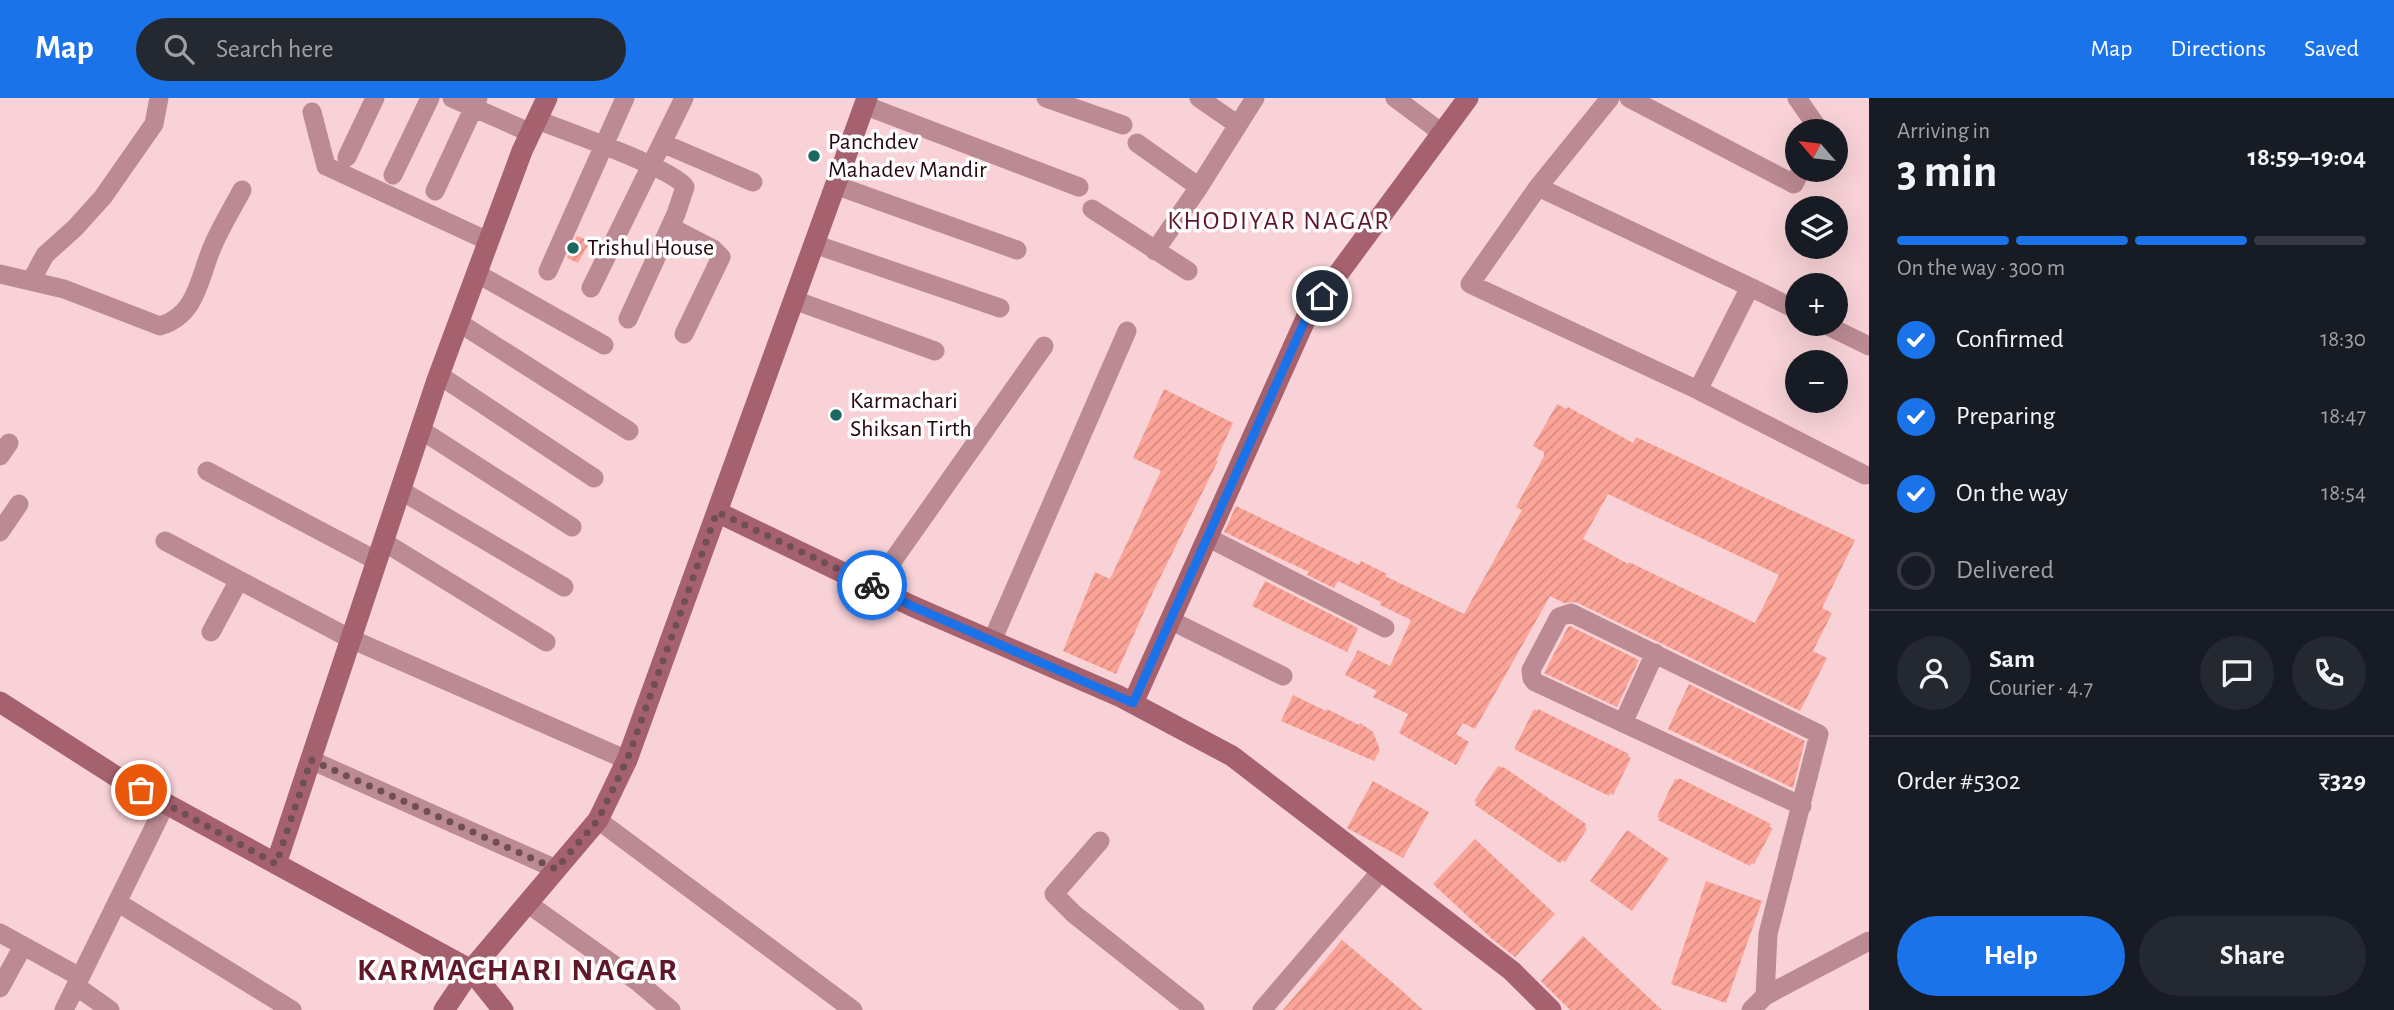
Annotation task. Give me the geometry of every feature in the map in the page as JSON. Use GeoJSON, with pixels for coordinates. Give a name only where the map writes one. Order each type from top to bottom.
{"type":"FeatureCollection","features":[{"type":"Feature","properties":{"kind":"street"},"geometry":{"type":"LineString","coordinates":[[30,281],[45,255],[75,228],[103,197],[154,124],[159,98]]}},
{"type":"Feature","properties":{"kind":"street"},"geometry":{"type":"LineString","coordinates":[[347,157],[375,98]]}},
{"type":"Feature","properties":{"kind":"street"},"geometry":{"type":"LineString","coordinates":[[393,175],[430,98]]}},
{"type":"Feature","properties":{"kind":"street"},"geometry":{"type":"LineString","coordinates":[[452,98],[476,103],[534,126],[604,146],[682,181],[685,187],[670,227],[628,319]]}},
{"type":"Feature","properties":{"kind":"street"},"geometry":{"type":"LineString","coordinates":[[276,864],[439,375],[488,241],[547,98]]}},
{"type":"Feature","properties":{"kind":"street"},"geometry":{"type":"LineString","coordinates":[[548,271],[625,98]]}},
{"type":"Feature","properties":{"kind":"street"},"geometry":{"type":"LineString","coordinates":[[592,288],[684,98]]}},
{"type":"Feature","properties":{"kind":"street"},"geometry":{"type":"LineString","coordinates":[[1046,98],[1122,125]]}},
{"type":"Feature","properties":{"kind":"street"},"geometry":{"type":"LineString","coordinates":[[1199,98],[1238,125]]}},
{"type":"Feature","properties":{"kind":"street"},"geometry":{"type":"LineString","coordinates":[[1154,251],[1199,187],[1255,98]]}},
{"type":"Feature","properties":{"kind":"street"},"geometry":{"type":"LineString","coordinates":[[1395,98],[1442,133]]}},
{"type":"Feature","properties":{"kind":"street"},"geometry":{"type":"LineString","coordinates":[[1133,703],[1307,316],[1468,98]]}},
{"type":"Feature","properties":{"kind":"street"},"geometry":{"type":"LineString","coordinates":[[1610,98],[1538,187],[1471,284],[1698,390],[1865,475]]}},
{"type":"Feature","properties":{"kind":"street"},"geometry":{"type":"LineString","coordinates":[[1629,98],[1785,179]]}},
{"type":"Feature","properties":{"kind":"street"},"geometry":{"type":"LineString","coordinates":[[1797,98],[1812,119]]}},
{"type":"Feature","properties":{"kind":"street"},"geometry":{"type":"LineString","coordinates":[[444,1010],[471,970],[598,820],[627,760],[835,185],[859,100],[1079,187]]}},
{"type":"Feature","properties":{"kind":"street"},"geometry":{"type":"LineString","coordinates":[[435,191],[476,103]]}},
{"type":"Feature","properties":{"kind":"street"},"geometry":{"type":"LineString","coordinates":[[312,112],[326,166],[488,241]]}},
{"type":"Feature","properties":{"kind":"street"},"geometry":{"type":"LineString","coordinates":[[662,143],[753,182]]}},
{"type":"Feature","properties":{"kind":"street"},"geometry":{"type":"LineString","coordinates":[[1137,143],[1199,187]]}},
{"type":"Feature","properties":{"kind":"street"},"geometry":{"type":"LineString","coordinates":[[835,185],[1017,250]]}},
{"type":"Feature","properties":{"kind":"street"},"geometry":{"type":"LineString","coordinates":[[1538,187],[1785,304]]}},
{"type":"Feature","properties":{"kind":"street"},"geometry":{"type":"LineString","coordinates":[[0,274],[64,289],[160,326],[170,323],[181,316],[194,297],[214,243],[242,190]]}},
{"type":"Feature","properties":{"kind":"street"},"geometry":{"type":"LineString","coordinates":[[1092,209],[1188,271]]}},
{"type":"Feature","properties":{"kind":"street"},"geometry":{"type":"LineString","coordinates":[[670,227],[713,249],[721,257],[684,334]]}},
{"type":"Feature","properties":{"kind":"street"},"geometry":{"type":"LineString","coordinates":[[814,244],[1000,308]]}},
{"type":"Feature","properties":{"kind":"street"},"geometry":{"type":"LineString","coordinates":[[477,272],[604,345]]}},
{"type":"Feature","properties":{"kind":"street"},"geometry":{"type":"LineString","coordinates":[[1698,390],[1750,287]]}},
{"type":"Feature","properties":{"kind":"street"},"geometry":{"type":"LineString","coordinates":[[794,300],[935,351]]}},
{"type":"Feature","properties":{"kind":"street"},"geometry":{"type":"LineString","coordinates":[[458,322],[629,431]]}},
{"type":"Feature","properties":{"kind":"street"},"geometry":{"type":"LineString","coordinates":[[992,641],[1127,331]]}},
{"type":"Feature","properties":{"kind":"street"},"geometry":{"type":"LineString","coordinates":[[1848,336],[1869,346]]}},
{"type":"Feature","properties":{"kind":"street"},"geometry":{"type":"LineString","coordinates":[[876,586],[1044,345]]}},
{"type":"Feature","properties":{"kind":"street"},"geometry":{"type":"LineString","coordinates":[[439,375],[594,478]]}},
{"type":"Feature","properties":{"kind":"street"},"geometry":{"type":"LineString","coordinates":[[421,430],[572,527]]}},
{"type":"Feature","properties":{"kind":"street"},"geometry":{"type":"LineString","coordinates":[[207,471],[380,551],[546,642]]}},
{"type":"Feature","properties":{"kind":"street"},"geometry":{"type":"LineString","coordinates":[[400,490],[564,587]]}},
{"type":"Feature","properties":{"kind":"street"},"geometry":{"type":"LineString","coordinates":[[0,532],[19,504]]}},
{"type":"Feature","properties":{"kind":"street"},"geometry":{"type":"LineString","coordinates":[[717,512],[876,586],[912,606],[1133,703],[1232,756],[1512,971],[1551,1010]]}},
{"type":"Feature","properties":{"kind":"street"},"geometry":{"type":"LineString","coordinates":[[1207,537],[1385,628]]}},
{"type":"Feature","properties":{"kind":"street"},"geometry":{"type":"LineString","coordinates":[[165,541],[351,639],[627,760]]}},
{"type":"Feature","properties":{"kind":"street"},"geometry":{"type":"LineString","coordinates":[[211,632],[239,580]]}},
{"type":"Feature","properties":{"kind":"street"},"geometry":{"type":"LineString","coordinates":[[1758,1003],[1768,934],[1802,806],[1819,734],[1571,612],[1559,617],[1531,670],[1535,682],[1802,806]]}},
{"type":"Feature","properties":{"kind":"street"},"geometry":{"type":"LineString","coordinates":[[1170,620],[1283,676]]}},
{"type":"Feature","properties":{"kind":"street"},"geometry":{"type":"LineString","coordinates":[[1623,723],[1655,653]]}},
{"type":"Feature","properties":{"kind":"street"},"geometry":{"type":"LineString","coordinates":[[0,702],[117,777],[471,970],[503,1010]]}},
{"type":"Feature","properties":{"kind":"street"},"geometry":{"type":"LineString","coordinates":[[311,760],[556,869]]}},
{"type":"Feature","properties":{"kind":"street"},"geometry":{"type":"LineString","coordinates":[[64,1010],[166,803]]}},
{"type":"Feature","properties":{"kind":"street"},"geometry":{"type":"LineString","coordinates":[[598,820],[853,1010]]}},
{"type":"Feature","properties":{"kind":"street"},"geometry":{"type":"LineString","coordinates":[[1100,841],[1054,894],[1074,914],[1195,1010]]}},
{"type":"Feature","properties":{"kind":"street"},"geometry":{"type":"LineString","coordinates":[[1262,1010],[1382,870]]}},
{"type":"Feature","properties":{"kind":"street"},"geometry":{"type":"LineString","coordinates":[[117,902],[292,1010]]}},
{"type":"Feature","properties":{"kind":"street"},"geometry":{"type":"LineString","coordinates":[[527,903],[638,982],[671,1010]]}},
{"type":"Feature","properties":{"kind":"street"},"geometry":{"type":"LineString","coordinates":[[0,933],[78,982],[110,1010]]}},
{"type":"Feature","properties":{"kind":"street"},"geometry":{"type":"LineString","coordinates":[[1758,1003],[1869,941]]}},
{"type":"Feature","properties":{"kind":"street"},"geometry":{"type":"LineString","coordinates":[[0,988],[23,946]]}},
{"type":"Feature","properties":{"kind":"building"},"geometry":{"type":"Polygon","coordinates":[[[577,236],[590,241],[578,263],[567,258],[577,236]]]}},
{"type":"Feature","properties":{"kind":"building"},"geometry":{"type":"Polygon","coordinates":[[[1164,389],[1233,423],[1216,460],[1218,461],[1116,674],[1063,651],[1095,572],[1110,579],[1161,471],[1133,458],[1164,389]]]}},
{"type":"Feature","properties":{"kind":"building"},"geometry":{"type":"Polygon","coordinates":[[[1557,404],[1566,409],[1568,407],[1633,443],[1636,437],[1855,540],[1822,608],[1832,613],[1813,651],[1827,658],[1800,711],[1576,602],[1564,603],[1550,596],[1475,729],[1463,723],[1456,734],[1469,742],[1456,765],[1399,733],[1408,714],[1373,697],[1377,691],[1345,675],[1358,650],[1390,666],[1411,620],[1338,581],[1334,588],[1307,575],[1309,572],[1224,532],[1236,506],[1359,565],[1361,561],[1387,574],[1385,576],[1464,614],[1522,510],[1516,507],[1544,456],[1544,452],[1533,446],[1557,404]],[[1608,494],[1583,539],[1628,564],[1629,562],[1755,623],[1779,575],[1608,494]]]}},
{"type":"Feature","properties":{"kind":"building"},"geometry":{"type":"Polygon","coordinates":[[[1265,581],[1358,628],[1347,652],[1252,606],[1265,581]]]}},
{"type":"Feature","properties":{"kind":"building"},"geometry":{"type":"Polygon","coordinates":[[[1570,626],[1639,660],[1617,707],[1544,673],[1570,626]]]}},
{"type":"Feature","properties":{"kind":"building"},"geometry":{"type":"Polygon","coordinates":[[[1689,684],[1805,741],[1793,788],[1668,729],[1689,684]]]}},
{"type":"Feature","properties":{"kind":"building"},"geometry":{"type":"Polygon","coordinates":[[[1293,695],[1359,725],[1360,723],[1373,732],[1380,750],[1374,761],[1281,721],[1293,695]]]}},
{"type":"Feature","properties":{"kind":"building"},"geometry":{"type":"Polygon","coordinates":[[[1534,709],[1629,754],[1628,757],[1631,758],[1613,795],[1610,793],[1609,796],[1514,749],[1534,709]]]}},
{"type":"Feature","properties":{"kind":"building"},"geometry":{"type":"Polygon","coordinates":[[[1498,766],[1505,768],[1586,824],[1587,829],[1565,862],[1562,860],[1560,863],[1475,805],[1477,802],[1474,801],[1498,766]]]}},
{"type":"Feature","properties":{"kind":"building"},"geometry":{"type":"Polygon","coordinates":[[[1679,778],[1771,824],[1769,827],[1773,828],[1754,864],[1750,866],[1658,820],[1675,779],[1679,778]]]}},
{"type":"Feature","properties":{"kind":"building"},"geometry":{"type":"Polygon","coordinates":[[[1373,781],[1429,812],[1403,858],[1347,828],[1373,781]]]}},
{"type":"Feature","properties":{"kind":"building"},"geometry":{"type":"Polygon","coordinates":[[[1627,830],[1669,859],[1632,911],[1590,881],[1627,830]]]}},
{"type":"Feature","properties":{"kind":"building"},"geometry":{"type":"Polygon","coordinates":[[[1475,839],[1555,914],[1515,957],[1433,884],[1475,839]]]}},
{"type":"Feature","properties":{"kind":"building"},"geometry":{"type":"Polygon","coordinates":[[[1706,881],[1762,901],[1726,1003],[1671,984],[1706,881]]]}},
{"type":"Feature","properties":{"kind":"building"},"geometry":{"type":"Polygon","coordinates":[[[1583,936],[1662,1010],[1570,1010],[1541,981],[1583,936]]]}},
{"type":"Feature","properties":{"kind":"building"},"geometry":{"type":"Polygon","coordinates":[[[1342,940],[1399,988],[1423,1010],[1283,1010],[1342,940]]]}},
{"type":"Feature","properties":{"kind":"way so far"},"geometry":{"type":"LineString","coordinates":[[141,790],[276,864],[311,760],[556,869],[598,820],[627,760],[717,512],[872,585]]}},
{"type":"Feature","properties":{"kind":"place","name":"Panchdev Mahadev Mandir"},"geometry":{"type":"Point","coordinates":[814,156]}},
{"type":"Feature","properties":{"kind":"place","name":"Trishul House"},"geometry":{"type":"Point","coordinates":[573,248]}},
{"type":"Feature","properties":{"kind":"place","name":"Karmachari Shiksan Tirth"},"geometry":{"type":"Point","coordinates":[836,415]}},
{"type":"Feature","properties":{"kind":"district","name":"KHODIYAR NAGAR"},"geometry":{"type":"Point","coordinates":[1279,221]}},
{"type":"Feature","properties":{"kind":"district","name":"KARMACHARI NAGAR"},"geometry":{"type":"Point","coordinates":[518,970]}},
{"type":"Feature","properties":{"kind":"route"},"geometry":{"type":"LineString","coordinates":[[872,585],[912,606],[1133,703],[1307,316],[1322,296]]}}]}
